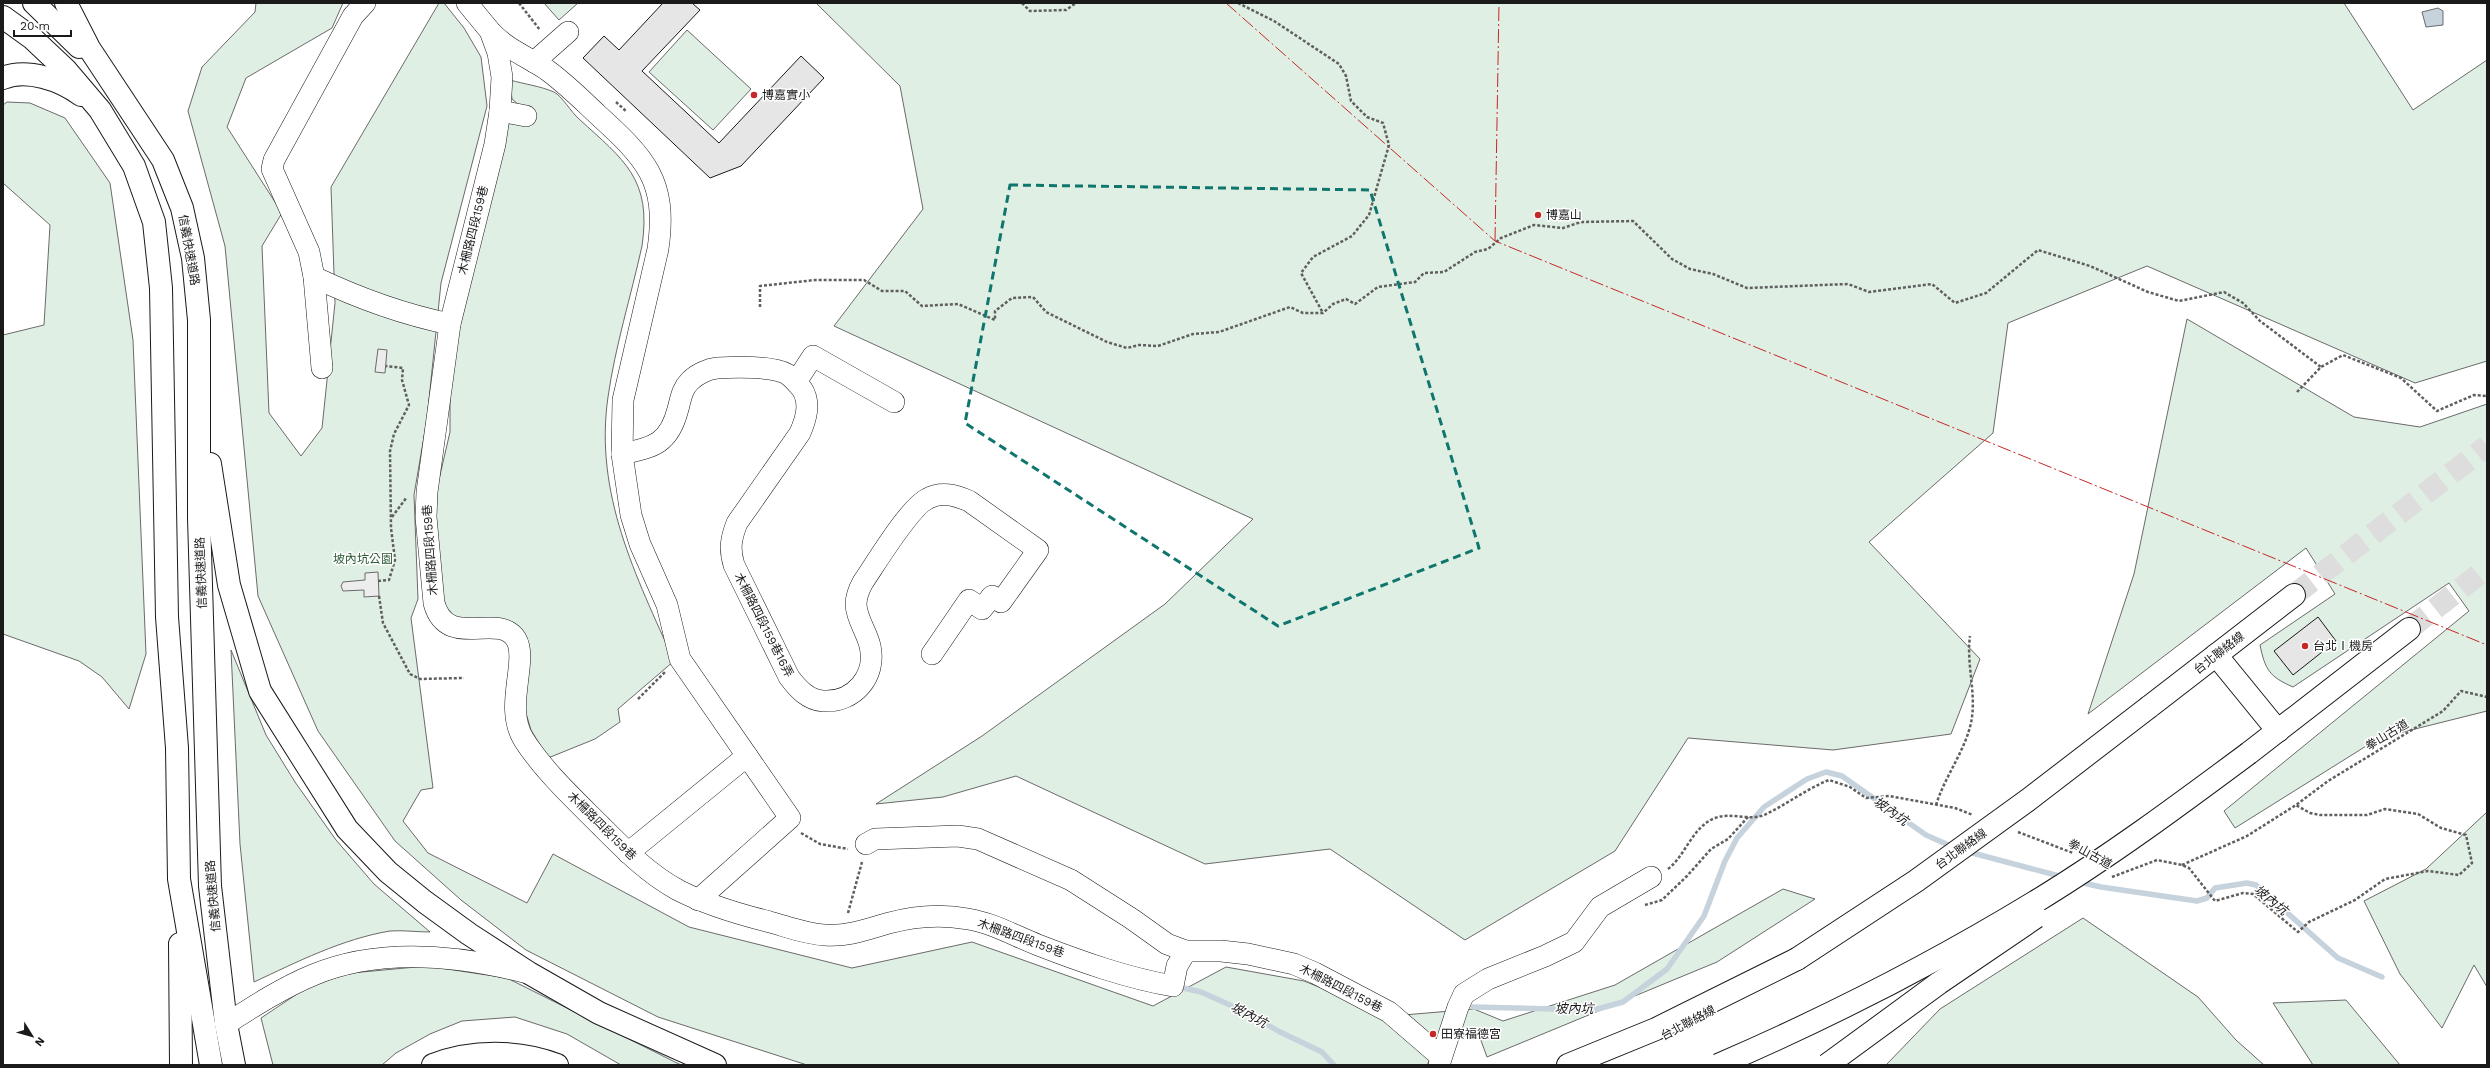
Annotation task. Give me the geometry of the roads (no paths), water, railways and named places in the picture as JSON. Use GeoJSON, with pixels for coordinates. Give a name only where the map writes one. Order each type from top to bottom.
{"type":"FeatureCollection","features":[{"type":"Feature","properties":{"kind":"highway"},"geometry":{"type":"LineString","coordinates":[[34,3],[88,56],[121,96]]}},
{"type":"Feature","properties":{"kind":"highway"},"geometry":{"type":"LineString","coordinates":[[66,3],[89,48],[121,96]]}},
{"type":"Feature","properties":{"kind":"highway"},"geometry":{"type":"LineString","coordinates":[[3,17],[32,38],[66,70],[100,110],[134,166],[154,222],[160,280],[167,617],[177,748],[181,1065]]}},
{"type":"Feature","properties":{"kind":"highway"},"geometry":{"type":"LineString","coordinates":[[3,78],[28,74],[50,78],[75,90],[100,110]]}},
{"type":"Feature","properties":{"kind":"highway","name":"信義快速道路"},"geometry":{"type":"LineString","coordinates":[[121,96],[163,160],[182,208],[193,258],[199,320],[199,518],[210,886],[226,1024],[234,1065]]}},
{"type":"Feature","properties":{"kind":"highway"},"geometry":{"type":"LineString","coordinates":[[199,392],[229,585],[260,691],[348,829],[388,872],[469,934],[529,973],[599,1013],[715,1065]]}},
{"type":"Feature","properties":{"kind":"highway","name":"台北聯絡線"},"geometry":{"type":"LineString","coordinates":[[1602,1065],[1651,1043],[1729,1000],[1797,959],[1928,872],[2028,800],[2294,595]]}},
{"type":"Feature","properties":{"kind":"highway"},"geometry":{"type":"LineString","coordinates":[[1718,1065],[1861,998],[1940,957],[2029,906],[2118,848],[2249,753],[2409,629]]}},
{"type":"Feature","properties":{"kind":"highway"},"geometry":{"type":"LineString","coordinates":[[2216,655],[2278,731]]}},
{"type":"Feature","properties":{"kind":"highway"},"geometry":{"type":"LineString","coordinates":[[1827,1065],[1939,982],[2126,856],[2249,753]]}},
{"type":"Feature","properties":{"kind":"highway"},"geometry":{"type":"LineString","coordinates":[[179,879],[211,1065]]}},
{"type":"Feature","properties":{"kind":"highway"},"geometry":{"type":"LineString","coordinates":[[1568,1065],[1656,1029],[1797,959]]}},
{"type":"Feature","properties":{"kind":"highway"},"geometry":{"type":"LineString","coordinates":[[433,1065],[450,1058],[500,1053],[545,1060],[557,1065]]}},
{"type":"Feature","properties":{"kind":"street"},"geometry":{"type":"LineString","coordinates":[[322,368],[314,277],[309,252],[272,169],[274,160],[353,16],[365,3]]}},
{"type":"Feature","properties":{"kind":"street","name":"木柵路四段159巷"},"geometry":{"type":"LineString","coordinates":[[467,3],[490,31],[498,53],[502,77],[500,111],[495,144],[450,324],[427,492],[426,517],[434,603],[438,616],[448,624],[461,628],[498,629],[508,631],[516,639],[519,651],[514,711],[518,728],[524,739],[558,783],[628,853],[675,889],[698,900],[730,912],[806,932],[825,935],[843,935],[893,922],[934,915],[969,919],[996,927],[1090,964],[1146,981],[1173,986],[1177,966],[1186,951],[1221,951],[1248,954],[1294,964],[1315,973],[1389,1012],[1440,1060],[1464,994],[1488,979],[1546,956],[1574,942],[1600,907],[1651,877]]}},
{"type":"Feature","properties":{"kind":"street"},"geometry":{"type":"LineString","coordinates":[[490,31],[502,44],[534,62],[558,79],[635,150],[651,174],[659,198],[661,224],[658,249],[623,400],[622,454],[631,515],[640,544],[667,605],[680,660],[790,818],[698,900]]}},
{"type":"Feature","properties":{"kind":"street"},"geometry":{"type":"LineString","coordinates":[[534,62],[568,32]]}},
{"type":"Feature","properties":{"kind":"street"},"geometry":{"type":"LineString","coordinates":[[500,111],[526,116]]}},
{"type":"Feature","properties":{"kind":"street"},"geometry":{"type":"LineString","coordinates":[[314,277],[368,302],[411,316],[450,324]]}},
{"type":"Feature","properties":{"kind":"street"},"geometry":{"type":"LineString","coordinates":[[796,382],[813,356],[894,402]]}},
{"type":"Feature","properties":{"kind":"street","name":"木柵路四段159巷16弄"},"geometry":{"type":"LineString","coordinates":[[622,454],[651,448],[664,439],[675,420],[682,392],[691,380],[703,372],[717,368],[775,370],[787,374],[804,392],[807,406],[807,418],[800,433],[737,523],[731,538],[730,552],[734,565],[789,678],[797,689],[809,697],[822,701],[835,701],[848,697],[859,688],[868,676],[872,662],[870,646],[859,619],[856,606],[858,592],[863,582],[915,508],[927,499],[941,494],[963,498],[1038,550],[1001,602],[992,596],[982,609],[970,600],[932,654]]}},
{"type":"Feature","properties":{"kind":"street"},"geometry":{"type":"LineString","coordinates":[[628,853],[747,756]]}},
{"type":"Feature","properties":{"kind":"street"},"geometry":{"type":"LineString","coordinates":[[866,844],[876,839],[958,836],[978,839],[1071,880],[1132,918],[1167,944],[1186,951]]}},
{"type":"Feature","properties":{"kind":"street"},"geometry":{"type":"LineString","coordinates":[[226,1024],[281,991],[314,975],[349,964],[387,958],[427,957],[490,963],[529,973]]}},
{"type":"Feature","properties":{"kind":"waterway","name":"坡內坑"},"geometry":{"type":"LineString","coordinates":[[1473,1007],[1594,1010],[1623,1002],[1667,969],[1704,916],[1725,861],[1737,838],[1764,807],[1807,779],[1826,772],[1842,776],[1926,835],[1953,847]]}},
{"type":"Feature","properties":{"kind":"waterway","name":"坡內坑"},"geometry":{"type":"LineString","coordinates":[[1965,851],[2063,877]]}},
{"type":"Feature","properties":{"kind":"waterway","name":"坡內坑"},"geometry":{"type":"LineString","coordinates":[[2079,882],[2101,887],[2197,901],[2207,898],[2215,888],[2247,883],[2256,885],[2338,958],[2382,977]]}},
{"type":"Feature","properties":{"kind":"waterway","name":"坡內坑"},"geometry":{"type":"LineString","coordinates":[[1179,987],[1201,992],[1250,1014],[1278,1031],[1322,1052],[1334,1065]]}},
{"type":"Feature","properties":{"kind":"tunnel"},"geometry":{"type":"LineString","coordinates":[[2294,595],[2487,446]]}},
{"type":"Feature","properties":{"kind":"tunnel"},"geometry":{"type":"LineString","coordinates":[[2409,629],[2487,568]]}},
{"type":"Feature","properties":{"kind":"place","name":"博嘉實小"},"geometry":{"type":"Point","coordinates":[754,95]}},
{"type":"Feature","properties":{"kind":"place","name":"博嘉山"},"geometry":{"type":"Point","coordinates":[1538,215]}},
{"type":"Feature","properties":{"kind":"place","name":"台北Ⅰ機房"},"geometry":{"type":"Point","coordinates":[2305,646]}},
{"type":"Feature","properties":{"kind":"place","name":"田寮福德宮"},"geometry":{"type":"Point","coordinates":[1433,1034]}},
{"type":"Feature","properties":{"kind":"park label","name":"坡內坑公園"},"geometry":{"type":"Point","coordinates":[363,559]}}]}
